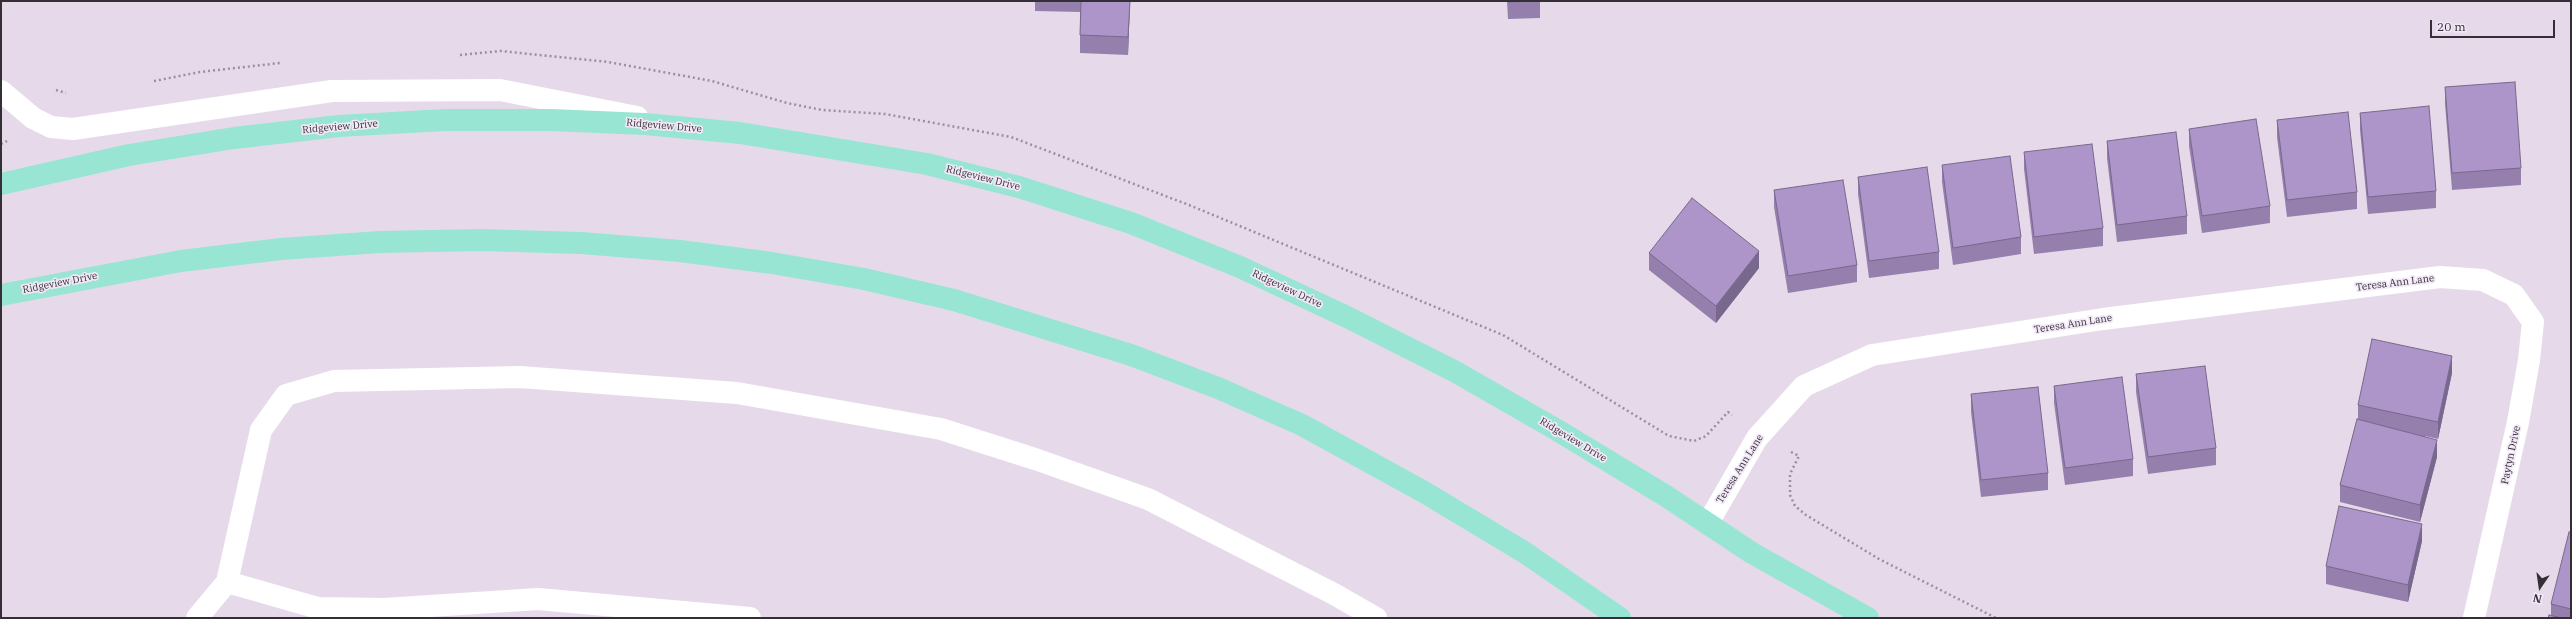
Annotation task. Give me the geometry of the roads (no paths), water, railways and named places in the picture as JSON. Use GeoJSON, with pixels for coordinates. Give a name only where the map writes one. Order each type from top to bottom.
{"type":"FeatureCollection","features":[{"type":"Feature","properties":{"kind":"main road","name":"Ridgeview Drive"},"geometry":{"type":"LineString","coordinates":[[1,184],[129,155],[234,138],[339,126],[445,120],[551,120],[645,124],[700,129],[826,146],[927,164],[1019,187],[1131,223],[1240,267],[1456,372],[1639,480],[1708,523],[1752,553],[1868,618]]}},
{"type":"Feature","properties":{"kind":"main road","name":"Ridgeview Drive"},"geometry":{"type":"LineString","coordinates":[[1,295],[181,261],[281,249],[388,242],[480,240],[588,244],[680,251],[772,263],[864,279],[954,300],[1131,355],[1218,388],[1302,425],[1424,492],[1524,552],[1620,618]]}},
{"type":"Feature","properties":{"kind":"street"},"geometry":{"type":"LineString","coordinates":[[1,91],[33,118],[51,127],[73,129],[332,91],[500,90],[700,129]]}},
{"type":"Feature","properties":{"kind":"street","name":"Teresa Ann Lane"},"geometry":{"type":"LineString","coordinates":[[1708,523],[1757,438],[1804,386],[1872,355],[2103,319],[2440,277],[2483,280],[2514,295]]}},
{"type":"Feature","properties":{"kind":"street","name":"Paytyn Drive"},"geometry":{"type":"LineString","coordinates":[[2474,618],[2518,422],[2529,360],[2533,322],[2514,295]]}},
{"type":"Feature","properties":{"kind":"street"},"geometry":{"type":"LineString","coordinates":[[197,618],[226,582],[261,430],[286,395],[334,381],[520,378],[737,393],[941,429],[1038,460],[1148,499],[1334,594],[1376,618]]}},
{"type":"Feature","properties":{"kind":"street"},"geometry":{"type":"LineString","coordinates":[[226,582],[318,608],[384,609],[538,600],[750,618]]}}]}
